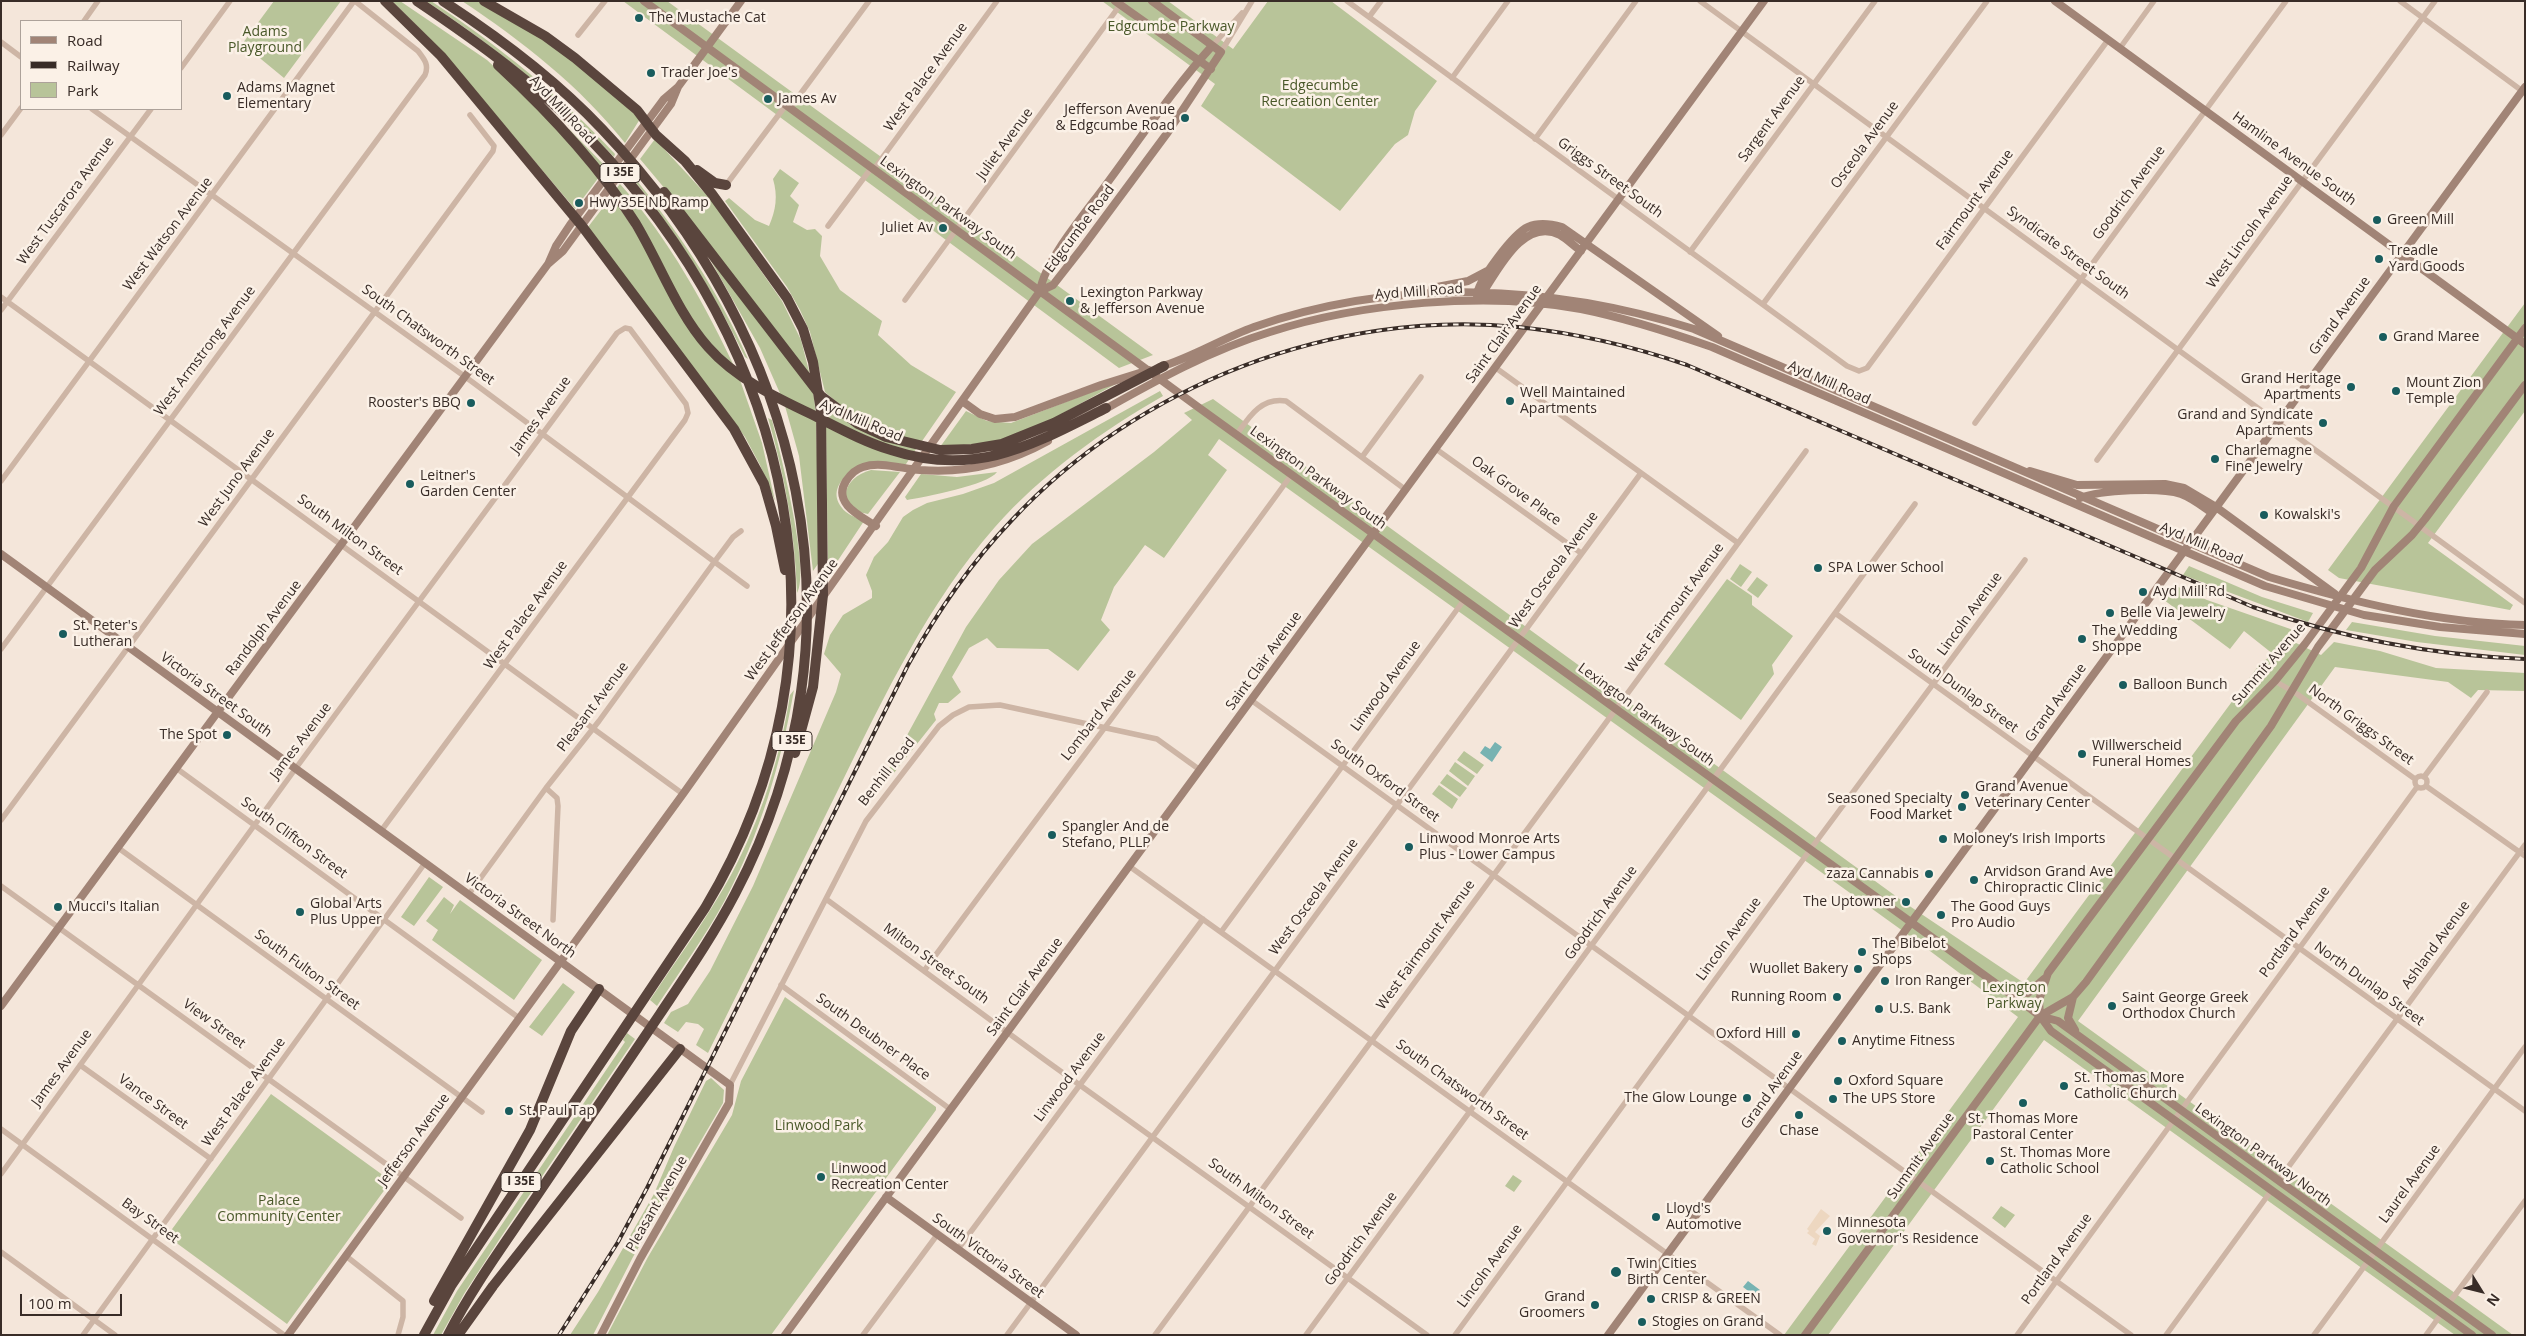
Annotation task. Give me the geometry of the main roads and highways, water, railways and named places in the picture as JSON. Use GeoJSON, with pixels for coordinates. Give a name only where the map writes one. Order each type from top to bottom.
{"type":"FeatureCollection","features":[{"type":"Feature","properties":{"kind":"highway"},"geometry":{"type":"LineString","coordinates":[[385,1],[442,56],[579,222],[744,445],[771,505],[792,603]]}},
{"type":"Feature","properties":{"kind":"highway","name":"I 35E"},"geometry":{"type":"LineString","coordinates":[[417,1],[471,38],[548,99],[589,138],[630,184],[673,242],[702,288],[750,382],[764,423],[784,500],[790,546],[792,603],[789,655],[783,706],[767,775],[739,846],[705,908],[456,1278],[422,1335]]}},
{"type":"Feature","properties":{"kind":"highway","name":"I 35E"},"geometry":{"type":"LineString","coordinates":[[443,1],[523,57],[575,103],[641,174],[682,227],[727,300],[754,355],[771,398],[783,434],[798,499],[806,582],[806,634],[802,680],[791,745],[775,800],[754,856],[734,897],[705,946],[483,1275],[448,1335]]}},
{"type":"Feature","properties":{"kind":"highway"},"geometry":{"type":"LineString","coordinates":[[484,1],[538,31],[575,58],[637,110],[649,126],[684,161],[712,194],[787,298],[808,344],[820,397],[824,559],[822,613],[817,658],[809,702],[798,745],[775,800]]}},
{"type":"Feature","properties":{"kind":"highway","name":"Ayd Mill Road"},"geometry":{"type":"LineString","coordinates":[[471,38],[541,106],[596,168],[636,224],[686,316],[709,349],[737,374],[767,392],[890,450],[938,460],[970,460],[1019,450],[1106,408]]}},
{"type":"Feature","properties":{"kind":"highway"},"geometry":{"type":"LineString","coordinates":[[575,103],[608,130],[668,196],[821,396],[849,418],[877,434],[910,445],[940,450],[972,449],[1002,444],[1040,430],[1164,366]]}},
{"type":"Feature","properties":{"kind":"highway"},"geometry":{"type":"LineString","coordinates":[[684,161],[715,183],[728,182]]}},
{"type":"Feature","properties":{"kind":"highway"},"geometry":{"type":"LineString","coordinates":[[422,1335],[435,1299],[530,1130],[571,1031],[599,989]]}},
{"type":"Feature","properties":{"kind":"highway"},"geometry":{"type":"LineString","coordinates":[[458,1335],[493,1286],[680,1049]]}},
{"type":"Feature","properties":{"kind":"main road","name":"Lexington Parkway South"},"geometry":{"type":"LineString","coordinates":[[644,1],[1116,345],[1198,407],[2040,1016]]}},
{"type":"Feature","properties":{"kind":"main road","name":"Randolph Avenue"},"geometry":{"type":"LineString","coordinates":[[579,222],[596,208],[645,140],[649,126],[664,99],[678,87],[741,1]]}},
{"type":"Feature","properties":{"kind":"main road"},"geometry":{"type":"LineString","coordinates":[[1152,1],[1212,46]]}},
{"type":"Feature","properties":{"kind":"main road","name":"Saint Clair Avenue"},"geometry":{"type":"LineString","coordinates":[[785,1335],[1764,1]]}},
{"type":"Feature","properties":{"kind":"main road","name":"Hamline Avenue South"},"geometry":{"type":"LineString","coordinates":[[2055,1],[2525,344]]}},
{"type":"Feature","properties":{"kind":"main road"},"geometry":{"type":"LineString","coordinates":[[1120,3],[1211,69]]}},
{"type":"Feature","properties":{"kind":"main road","name":"Edgcumbe Road"},"geometry":{"type":"LineString","coordinates":[[1212,46],[1221,52],[1211,69],[1071,263],[1053,286],[1040,291],[1042,278],[1078,223],[1212,46]]}},
{"type":"Feature","properties":{"kind":"main road","name":"Grand Avenue"},"geometry":{"type":"LineString","coordinates":[[1608,1335],[2202,525],[2524,90]]}},
{"type":"Feature","properties":{"kind":"main road","name":"Randolph Avenue"},"geometry":{"type":"LineString","coordinates":[[1,1006],[464,376],[548,264],[564,251],[589,201],[638,134],[649,126]]}},
{"type":"Feature","properties":{"kind":"main road"},"geometry":{"type":"LineString","coordinates":[[1476,302],[1491,268],[1513,238],[1522,230],[1535,225],[1548,224],[1562,227],[1584,247]]}},
{"type":"Feature","properties":{"kind":"main road"},"geometry":{"type":"LineString","coordinates":[[1480,292],[1526,235],[1543,231],[1554,233],[1584,247],[1730,344]]}},
{"type":"Feature","properties":{"kind":"main road"},"geometry":{"type":"LineString","coordinates":[[1396,297],[1468,281],[1491,268]]}},
{"type":"Feature","properties":{"kind":"main road","name":"West Jefferson Avenue"},"geometry":{"type":"LineString","coordinates":[[561,962],[876,526],[1040,291]]}},
{"type":"Feature","properties":{"kind":"main road","name":"Ayd Mill Road"},"geometry":{"type":"LineString","coordinates":[[962,401],[980,414],[996,419],[1015,417],[1119,379],[1164,366],[1255,327],[1331,306],[1440,292],[1480,292],[1583,301],[1655,317],[1730,344],[2080,498],[2269,577],[2340,598],[2391,610],[2452,620],[2525,625]]}},
{"type":"Feature","properties":{"kind":"main road","name":"Ayd Mill Road"},"geometry":{"type":"LineString","coordinates":[[1106,408],[1191,364],[1272,331],[1320,318],[1376,308],[1426,303],[1544,304],[1580,309],[1652,326],[1712,347],[2265,586],[2364,615],[2440,627],[2525,634]]}},
{"type":"Feature","properties":{"kind":"main road","name":"Summit Avenue"},"geometry":{"type":"LineString","coordinates":[[2040,1016],[2039,1000],[2048,974],[2236,721],[2275,681],[2306,644],[2361,568],[2394,506],[2525,328]]}},
{"type":"Feature","properties":{"kind":"main road","name":"Summit Avenue"},"geometry":{"type":"LineString","coordinates":[[1805,1335],[2040,1016],[2073,997],[2271,726],[2318,647],[2375,570],[2420,525],[2525,384]]}},
{"type":"Feature","properties":{"kind":"main road"},"geometry":{"type":"LineString","coordinates":[[876,526],[853,512],[844,500],[844,484],[860,468],[880,465],[942,472],[986,466],[1020,455],[1106,408]]}},
{"type":"Feature","properties":{"kind":"main road"},"geometry":{"type":"LineString","coordinates":[[2012,467],[2077,485],[2176,485],[2192,492],[2214,510],[2340,598]]}},
{"type":"Feature","properties":{"kind":"main road"},"geometry":{"type":"LineString","coordinates":[[2073,504],[2080,498],[2093,493],[2166,491],[2181,494],[2214,510]]}},
{"type":"Feature","properties":{"kind":"main road","name":"Victoria Street South"},"geometry":{"type":"LineString","coordinates":[[1,554],[296,768]]}},
{"type":"Feature","properties":{"kind":"main road","name":"Victoria Street North"},"geometry":{"type":"LineString","coordinates":[[296,768],[730,1085]]}},
{"type":"Feature","properties":{"kind":"main road","name":"Jefferson Avenue"},"geometry":{"type":"LineString","coordinates":[[288,1335],[561,962]]}},
{"type":"Feature","properties":{"kind":"main road"},"geometry":{"type":"LineString","coordinates":[[2006,992],[2021,994],[2029,992],[2048,974]]}},
{"type":"Feature","properties":{"kind":"main road"},"geometry":{"type":"LineString","coordinates":[[2073,997],[2068,1018],[2078,1035]]}},
{"type":"Feature","properties":{"kind":"main road","name":"Lexington Parkway North"},"geometry":{"type":"LineString","coordinates":[[2040,1016],[2058,1021],[2078,1035],[2492,1335]]}},
{"type":"Feature","properties":{"kind":"main road","name":"Lexington Parkway North"},"geometry":{"type":"LineString","coordinates":[[2040,1016],[2051,1031],[2472,1335]]}},
{"type":"Feature","properties":{"kind":"main road","name":"Pleasant Avenue"},"geometry":{"type":"LineString","coordinates":[[601,1335],[632,1273],[729,1103],[730,1085]]}},
{"type":"Feature","properties":{"kind":"main road","name":"South Victoria Street"},"geometry":{"type":"LineString","coordinates":[[886,1197],[1076,1335]]}},
{"type":"Feature","properties":{"kind":"water"},"geometry":{"type":"Polygon","coordinates":[[[1495,742],[1502,747],[1492,762],[1480,753],[1485,746],[1490,749],[1495,742]]]}},
{"type":"Feature","properties":{"kind":"water"},"geometry":{"type":"Polygon","coordinates":[[[1748,1281],[1760,1290],[1755,1296],[1743,1287],[1748,1281]]]}},
{"type":"Feature","properties":{"kind":"railway"},"geometry":{"type":"LineString","coordinates":[[559,1335],[618,1242],[647,1188],[908,665],[955,589],[1012,520],[1062,472],[1118,430],[1179,395],[1243,366],[1310,345],[1379,331],[1448,325],[1518,327],[1604,341],[1687,365],[2253,607],[2319,628],[2387,643],[2455,654],[2525,659]]}},
{"type":"Feature","properties":{"kind":"place","name":"The Mustache Cat"},"geometry":{"type":"Point","coordinates":[639,18]}},
{"type":"Feature","properties":{"kind":"place","name":"Trader Joe's"},"geometry":{"type":"Point","coordinates":[651,73]}},
{"type":"Feature","properties":{"kind":"place","name":"Adams Magnet Elementary"},"geometry":{"type":"Point","coordinates":[227,96]}},
{"type":"Feature","properties":{"kind":"place","name":"James Av"},"geometry":{"type":"Point","coordinates":[768,99]}},
{"type":"Feature","properties":{"kind":"place","name":"Jefferson Avenue & Edgcumbe Road"},"geometry":{"type":"Point","coordinates":[1185,118]}},
{"type":"Feature","properties":{"kind":"place","name":"Hwy 35E Nb Ramp"},"geometry":{"type":"Point","coordinates":[579,203]}},
{"type":"Feature","properties":{"kind":"place","name":"Green Mill"},"geometry":{"type":"Point","coordinates":[2377,220]}},
{"type":"Feature","properties":{"kind":"place","name":"Juliet Av"},"geometry":{"type":"Point","coordinates":[943,228]}},
{"type":"Feature","properties":{"kind":"place","name":"Treadle Yard Goods"},"geometry":{"type":"Point","coordinates":[2379,259]}},
{"type":"Feature","properties":{"kind":"place","name":"Lexington Parkway & Jefferson Avenue"},"geometry":{"type":"Point","coordinates":[1070,301]}},
{"type":"Feature","properties":{"kind":"place","name":"Grand Maree"},"geometry":{"type":"Point","coordinates":[2383,337]}},
{"type":"Feature","properties":{"kind":"place","name":"Grand Heritage Apartments"},"geometry":{"type":"Point","coordinates":[2351,387]}},
{"type":"Feature","properties":{"kind":"place","name":"Mount Zion Temple"},"geometry":{"type":"Point","coordinates":[2396,391]}},
{"type":"Feature","properties":{"kind":"place","name":"Well Maintained Apartments"},"geometry":{"type":"Point","coordinates":[1510,401]}},
{"type":"Feature","properties":{"kind":"place","name":"Rooster's BBQ"},"geometry":{"type":"Point","coordinates":[471,403]}},
{"type":"Feature","properties":{"kind":"place","name":"Grand and Syndicate Apartments"},"geometry":{"type":"Point","coordinates":[2323,423]}},
{"type":"Feature","properties":{"kind":"place","name":"Charlemagne Fine Jewelry"},"geometry":{"type":"Point","coordinates":[2215,459]}},
{"type":"Feature","properties":{"kind":"place","name":"Leitner's Garden Center"},"geometry":{"type":"Point","coordinates":[410,484]}},
{"type":"Feature","properties":{"kind":"place","name":"Kowalski's"},"geometry":{"type":"Point","coordinates":[2264,515]}},
{"type":"Feature","properties":{"kind":"place","name":"SPA Lower School"},"geometry":{"type":"Point","coordinates":[1818,568]}},
{"type":"Feature","properties":{"kind":"place","name":"Ayd Mill Rd"},"geometry":{"type":"Point","coordinates":[2143,592]}},
{"type":"Feature","properties":{"kind":"place","name":"Belle Via Jewelry"},"geometry":{"type":"Point","coordinates":[2110,613]}},
{"type":"Feature","properties":{"kind":"place","name":"St. Peter's Lutheran"},"geometry":{"type":"Point","coordinates":[63,634]}},
{"type":"Feature","properties":{"kind":"place","name":"The Wedding Shoppe"},"geometry":{"type":"Point","coordinates":[2082,639]}},
{"type":"Feature","properties":{"kind":"place","name":"Balloon Bunch"},"geometry":{"type":"Point","coordinates":[2123,685]}},
{"type":"Feature","properties":{"kind":"place","name":"The Spot"},"geometry":{"type":"Point","coordinates":[227,735]}},
{"type":"Feature","properties":{"kind":"place","name":"Willwerscheid Funeral Homes"},"geometry":{"type":"Point","coordinates":[2082,754]}},
{"type":"Feature","properties":{"kind":"place","name":"Grand Avenue Veterinary Center"},"geometry":{"type":"Point","coordinates":[1965,795]}},
{"type":"Feature","properties":{"kind":"place","name":"Seasoned Specialty Food Market"},"geometry":{"type":"Point","coordinates":[1962,807]}},
{"type":"Feature","properties":{"kind":"place","name":"Spangler And de Stefano, PLLP"},"geometry":{"type":"Point","coordinates":[1052,835]}},
{"type":"Feature","properties":{"kind":"place","name":"Moloney’s Irish Imports"},"geometry":{"type":"Point","coordinates":[1943,839]}},
{"type":"Feature","properties":{"kind":"place","name":"Linwood Monroe Arts Plus - Lower Campus"},"geometry":{"type":"Point","coordinates":[1409,847]}},
{"type":"Feature","properties":{"kind":"place","name":"zaza Cannabis"},"geometry":{"type":"Point","coordinates":[1929,874]}},
{"type":"Feature","properties":{"kind":"place","name":"Arvidson Grand Ave Chiropractic Clinic"},"geometry":{"type":"Point","coordinates":[1974,880]}},
{"type":"Feature","properties":{"kind":"place","name":"The Uptowner"},"geometry":{"type":"Point","coordinates":[1906,902]}},
{"type":"Feature","properties":{"kind":"place","name":"Mucci's Italian"},"geometry":{"type":"Point","coordinates":[58,907]}},
{"type":"Feature","properties":{"kind":"place","name":"Global Arts Plus Upper"},"geometry":{"type":"Point","coordinates":[300,912]}},
{"type":"Feature","properties":{"kind":"place","name":"The Good Guys Pro Audio"},"geometry":{"type":"Point","coordinates":[1941,915]}},
{"type":"Feature","properties":{"kind":"place","name":"The Bibelot Shops"},"geometry":{"type":"Point","coordinates":[1862,952]}},
{"type":"Feature","properties":{"kind":"place","name":"Wuollet Bakery"},"geometry":{"type":"Point","coordinates":[1858,969]}},
{"type":"Feature","properties":{"kind":"place","name":"Iron Ranger"},"geometry":{"type":"Point","coordinates":[1885,981]}},
{"type":"Feature","properties":{"kind":"place","name":"Running Room"},"geometry":{"type":"Point","coordinates":[1837,997]}},
{"type":"Feature","properties":{"kind":"place","name":"Saint George Greek Orthodox Church"},"geometry":{"type":"Point","coordinates":[2112,1006]}},
{"type":"Feature","properties":{"kind":"place","name":"U.S. Bank"},"geometry":{"type":"Point","coordinates":[1879,1009]}},
{"type":"Feature","properties":{"kind":"place","name":"Oxford Hill"},"geometry":{"type":"Point","coordinates":[1796,1034]}},
{"type":"Feature","properties":{"kind":"place","name":"Anytime Fitness"},"geometry":{"type":"Point","coordinates":[1842,1041]}},
{"type":"Feature","properties":{"kind":"place","name":"Oxford Square"},"geometry":{"type":"Point","coordinates":[1838,1081]}},
{"type":"Feature","properties":{"kind":"place","name":"St. Thomas More Catholic Church"},"geometry":{"type":"Point","coordinates":[2064,1086]}},
{"type":"Feature","properties":{"kind":"place","name":"The Glow Lounge"},"geometry":{"type":"Point","coordinates":[1747,1098]}},
{"type":"Feature","properties":{"kind":"place","name":"The UPS Store"},"geometry":{"type":"Point","coordinates":[1833,1099]}},
{"type":"Feature","properties":{"kind":"place","name":"St. Thomas More Pastoral Center"},"geometry":{"type":"Point","coordinates":[2023,1103]}},
{"type":"Feature","properties":{"kind":"place","name":"St. Paul Tap"},"geometry":{"type":"Point","coordinates":[509,1111]}},
{"type":"Feature","properties":{"kind":"place","name":"Chase"},"geometry":{"type":"Point","coordinates":[1799,1115]}},
{"type":"Feature","properties":{"kind":"place","name":"St. Thomas More Catholic School"},"geometry":{"type":"Point","coordinates":[1990,1161]}},
{"type":"Feature","properties":{"kind":"place","name":"Linwood Recreation Center"},"geometry":{"type":"Point","coordinates":[821,1177]}},
{"type":"Feature","properties":{"kind":"place","name":"Lloyd's Automotive"},"geometry":{"type":"Point","coordinates":[1656,1217]}},
{"type":"Feature","properties":{"kind":"place","name":"Minnesota Governor's Residence"},"geometry":{"type":"Point","coordinates":[1827,1231]}},
{"type":"Feature","properties":{"kind":"place","name":"Twin Cities Birth Center"},"geometry":{"type":"Point","coordinates":[1616,1272]}},
{"type":"Feature","properties":{"kind":"place","name":"CRISP & GREEN"},"geometry":{"type":"Point","coordinates":[1651,1299]}},
{"type":"Feature","properties":{"kind":"place","name":"Grand Groomers"},"geometry":{"type":"Point","coordinates":[1595,1305]}},
{"type":"Feature","properties":{"kind":"place","name":"Stogies on Grand"},"geometry":{"type":"Point","coordinates":[1642,1322]}},
{"type":"Feature","properties":{"kind":"park label","name":"Edgcumbe Parkway"},"geometry":{"type":"Point","coordinates":[1171,27]}},
{"type":"Feature","properties":{"kind":"park label","name":"Adams Playground"},"geometry":{"type":"Point","coordinates":[265,40]}},
{"type":"Feature","properties":{"kind":"park label","name":"Edgecumbe Recreation Center"},"geometry":{"type":"Point","coordinates":[1320,94]}},
{"type":"Feature","properties":{"kind":"park label","name":"Lexington Parkway"},"geometry":{"type":"Point","coordinates":[2014,996]}},
{"type":"Feature","properties":{"kind":"park label","name":"Linwood Park"},"geometry":{"type":"Point","coordinates":[819,1126]}},
{"type":"Feature","properties":{"kind":"park label","name":"Palace Community Center"},"geometry":{"type":"Point","coordinates":[279,1210]}}]}
